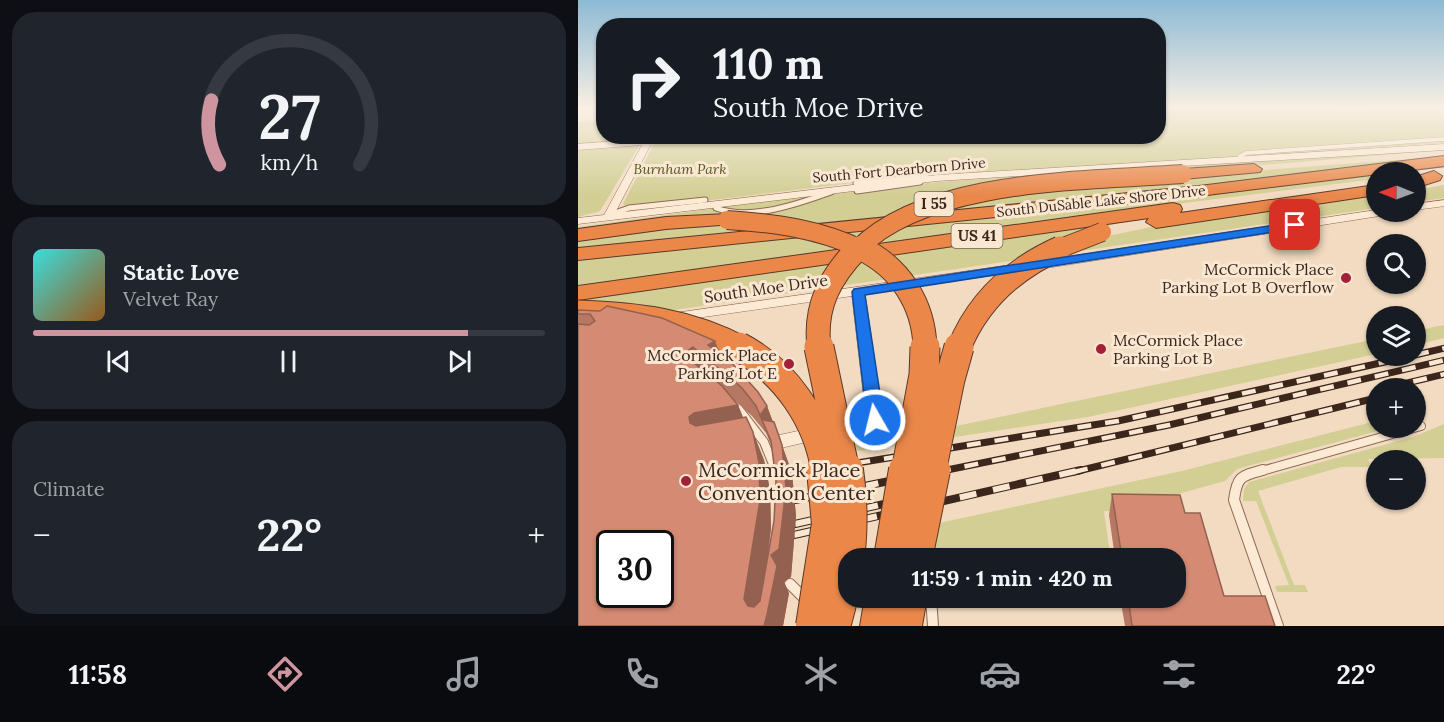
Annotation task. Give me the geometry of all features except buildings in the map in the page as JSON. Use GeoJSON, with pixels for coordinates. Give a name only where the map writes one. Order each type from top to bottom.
{"type":"FeatureCollection","features":[{"type":"Feature","properties":{"kind":"highway","name":"I 55"},"geometry":{"type":"LineString","coordinates":[[832,626],[843,577],[848,507],[843,463],[819,348],[817,323],[824,294],[836,273],[856,249],[885,228],[925,208],[950,199],[1002,189],[1445,154]]}},
{"type":"Feature","properties":{"kind":"highway"},"geometry":{"type":"LineString","coordinates":[[1426,177],[1441,171]]}},
{"type":"Feature","properties":{"kind":"highway","name":"South DuSable Lake Shore Drive"},"geometry":{"type":"LineString","coordinates":[[578,255],[1210,189],[1441,171]]}},
{"type":"Feature","properties":{"kind":"highway","name":"South DuSable Lake Shore Drive"},"geometry":{"type":"LineString","coordinates":[[578,293],[1043,226],[1366,184]]}},
{"type":"Feature","properties":{"kind":"highway"},"geometry":{"type":"LineString","coordinates":[[916,548],[951,375],[965,333],[991,294],[1018,271],[1046,253],[1102,232],[1366,192]]}},
{"type":"Feature","properties":{"kind":"highway"},"geometry":{"type":"LineString","coordinates":[[578,235],[666,223],[723,212],[781,223],[844,240],[862,249],[892,271],[916,304],[924,336],[923,374],[894,548]]}},
{"type":"Feature","properties":{"kind":"highway"},"geometry":{"type":"LineString","coordinates":[[590,320],[632,313],[700,326],[731,339],[759,356],[793,390],[807,412],[820,445],[827,477],[829,537],[814,626]]}},
{"type":"Feature","properties":{"kind":"highway"},"geometry":{"type":"LineString","coordinates":[[880,626],[883,608]]}},
{"type":"Feature","properties":{"kind":"highway"},"geometry":{"type":"LineString","coordinates":[[902,626],[905,608]]}},
{"type":"Feature","properties":{"kind":"street"},"geometry":{"type":"LineString","coordinates":[[578,147],[619,144]]}},
{"type":"Feature","properties":{"kind":"street"},"geometry":{"type":"LineString","coordinates":[[609,215],[646,144]]}},
{"type":"Feature","properties":{"kind":"street","name":"South Fort Dearborn Drive"},"geometry":{"type":"LineString","coordinates":[[578,221],[609,215],[937,178],[1445,147]]}},
{"type":"Feature","properties":{"kind":"street"},"geometry":{"type":"LineString","coordinates":[[1426,206],[1445,203]]}},
{"type":"Feature","properties":{"kind":"street","name":"South Moe Drive"},"geometry":{"type":"LineString","coordinates":[[590,320],[858,292],[1366,215]]}},
{"type":"Feature","properties":{"kind":"street"},"geometry":{"type":"LineString","coordinates":[[781,441],[875,420],[858,292]]}},
{"type":"Feature","properties":{"kind":"lane"},"geometry":{"type":"LineString","coordinates":[[1243,160],[1240,156],[1247,153],[1445,139]]}},
{"type":"Feature","properties":{"kind":"lane"},"geometry":{"type":"LineString","coordinates":[[856,183],[905,177],[937,178]]}},
{"type":"Feature","properties":{"kind":"lane"},"geometry":{"type":"LineString","coordinates":[[857,191],[908,185],[937,178]]}},
{"type":"Feature","properties":{"kind":"lane"},"geometry":{"type":"LineString","coordinates":[[723,212],[799,202],[839,189]]}},
{"type":"Feature","properties":{"kind":"lane"},"geometry":{"type":"LineString","coordinates":[[609,215],[629,208],[705,200]]}},
{"type":"Feature","properties":{"kind":"lane"},"geometry":{"type":"LineString","coordinates":[[609,215],[625,218],[702,209]]}},
{"type":"Feature","properties":{"kind":"lane"},"geometry":{"type":"LineString","coordinates":[[722,393],[732,400],[756,438],[773,456],[776,475]]}},
{"type":"Feature","properties":{"kind":"lane"},"geometry":{"type":"LineString","coordinates":[[1278,626],[1234,501],[1236,483],[1242,476],[1378,438]]}},
{"type":"Feature","properties":{"kind":"lane"},"geometry":{"type":"LineString","coordinates":[[790,584],[832,626]]}},
{"type":"Feature","properties":{"kind":"lane"},"geometry":{"type":"LineString","coordinates":[[932,608],[934,626]]}},
{"type":"Feature","properties":{"kind":"green space","name":"Burnham Park"},"geometry":{"type":"Polygon","coordinates":[[[578,137],[596,137],[596,143],[578,144],[578,137]]]}},
{"type":"Feature","properties":{"kind":"green space","name":"Burnham Park"},"geometry":{"type":"Polygon","coordinates":[[[1166,137],[1444,137],[1444,143],[1000,172],[926,174],[704,201],[628,207],[623,204],[654,144],[1166,144],[1166,137]]]}},
{"type":"Feature","properties":{"kind":"green space","name":"Burnham Park"},"geometry":{"type":"Polygon","coordinates":[[[639,146],[600,211],[578,217],[578,148],[639,146]]]}},
{"type":"Feature","properties":{"kind":"green space","name":"Burnham Park"},"geometry":{"type":"Polygon","coordinates":[[[1444,150],[1240,167],[1238,172],[1366,162],[1366,165],[1196,187],[578,250],[578,227],[702,210],[703,207],[949,181],[1444,150]]]}},
{"type":"Feature","properties":{"kind":"green space","name":"Burnham Park"},"geometry":{"type":"Polygon","coordinates":[[[1425,158],[1393,162],[1372,162],[1425,158]]]}},
{"type":"Feature","properties":{"kind":"green space"},"geometry":{"type":"Polygon","coordinates":[[[1366,175],[1366,180],[1168,205],[578,287],[578,259],[1366,175]]]}},
{"type":"Feature","properties":{"kind":"green space"},"geometry":{"type":"Polygon","coordinates":[[[1444,185],[1444,198],[1426,200],[1426,188],[1444,185]]]}},
{"type":"Feature","properties":{"kind":"green space"},"geometry":{"type":"Polygon","coordinates":[[[1366,196],[1366,209],[667,311],[578,306],[578,300],[1141,218],[1098,228],[1108,236],[1151,227],[1366,196]]]}},
{"type":"Feature","properties":{"kind":"green space"},"geometry":{"type":"Polygon","coordinates":[[[1444,325],[1444,338],[1426,342],[1426,329],[1444,325]]]}},
{"type":"Feature","properties":{"kind":"green space"},"geometry":{"type":"Polygon","coordinates":[[[1366,341],[1366,356],[1088,417],[954,437],[956,426],[1366,341]]]}},
{"type":"Feature","properties":{"kind":"green space"},"geometry":{"type":"Polygon","coordinates":[[[1366,424],[1366,434],[1237,469],[1225,481],[1127,508],[1126,511],[1104,511],[1109,548],[935,548],[939,523],[1182,471],[1366,424]]]}},
{"type":"Feature","properties":{"kind":"green space"},"geometry":{"type":"Polygon","coordinates":[[[1444,424],[1444,458],[1426,458],[1426,450],[1366,450],[1366,467],[1341,467],[1258,491],[1294,585],[1305,585],[1308,592],[1277,592],[1275,586],[1289,585],[1256,501],[1243,501],[1244,489],[1249,482],[1409,438],[1426,438],[1426,432],[1444,424]]]}},
{"type":"Feature","properties":{"kind":"green space"},"geometry":{"type":"Polygon","coordinates":[[[889,430],[890,439],[897,438],[895,446],[857,451],[854,437],[889,430]]]}},
{"type":"Feature","properties":{"kind":"railway"},"geometry":{"type":"LineString","coordinates":[[1426,352],[1445,348]]}},
{"type":"Feature","properties":{"kind":"railway"},"geometry":{"type":"LineString","coordinates":[[937,472],[1169,425],[1445,360]]}},
{"type":"Feature","properties":{"kind":"railway"},"geometry":{"type":"LineString","coordinates":[[801,472],[1118,421],[1367,366]]}},
{"type":"Feature","properties":{"kind":"railway"},"geometry":{"type":"LineString","coordinates":[[1426,379],[1445,374]]}},
{"type":"Feature","properties":{"kind":"railway"},"geometry":{"type":"LineString","coordinates":[[1074,472],[1366,400]]}},
{"type":"Feature","properties":{"kind":"railway"},"geometry":{"type":"LineString","coordinates":[[792,473],[810,470]]}},
{"type":"Feature","properties":{"kind":"railway"},"geometry":{"type":"LineString","coordinates":[[795,500],[944,470]]}},
{"type":"Feature","properties":{"kind":"railway"},"geometry":{"type":"LineString","coordinates":[[794,535],[1081,470]]}},
{"type":"Feature","properties":{"kind":"railway"},"geometry":{"type":"LineString","coordinates":[[795,524],[924,495]]}},
{"type":"Feature","properties":{"kind":"place","name":"McCormick Place Parking Lot B Overflow"},"geometry":{"type":"Point","coordinates":[1346,278]}},
{"type":"Feature","properties":{"kind":"place","name":"McCormick Place Parking Lot B"},"geometry":{"type":"Point","coordinates":[1101,349]}},
{"type":"Feature","properties":{"kind":"place","name":"McCormick Place Parking Lot E"},"geometry":{"type":"Point","coordinates":[789,364]}},
{"type":"Feature","properties":{"kind":"place","name":"McCormick Place Convention Center"},"geometry":{"type":"Point","coordinates":[686,481]}},
{"type":"Feature","properties":{"kind":"route"},"geometry":{"type":"LineString","coordinates":[[875,420],[858,292],[1295,225]]}}]}
